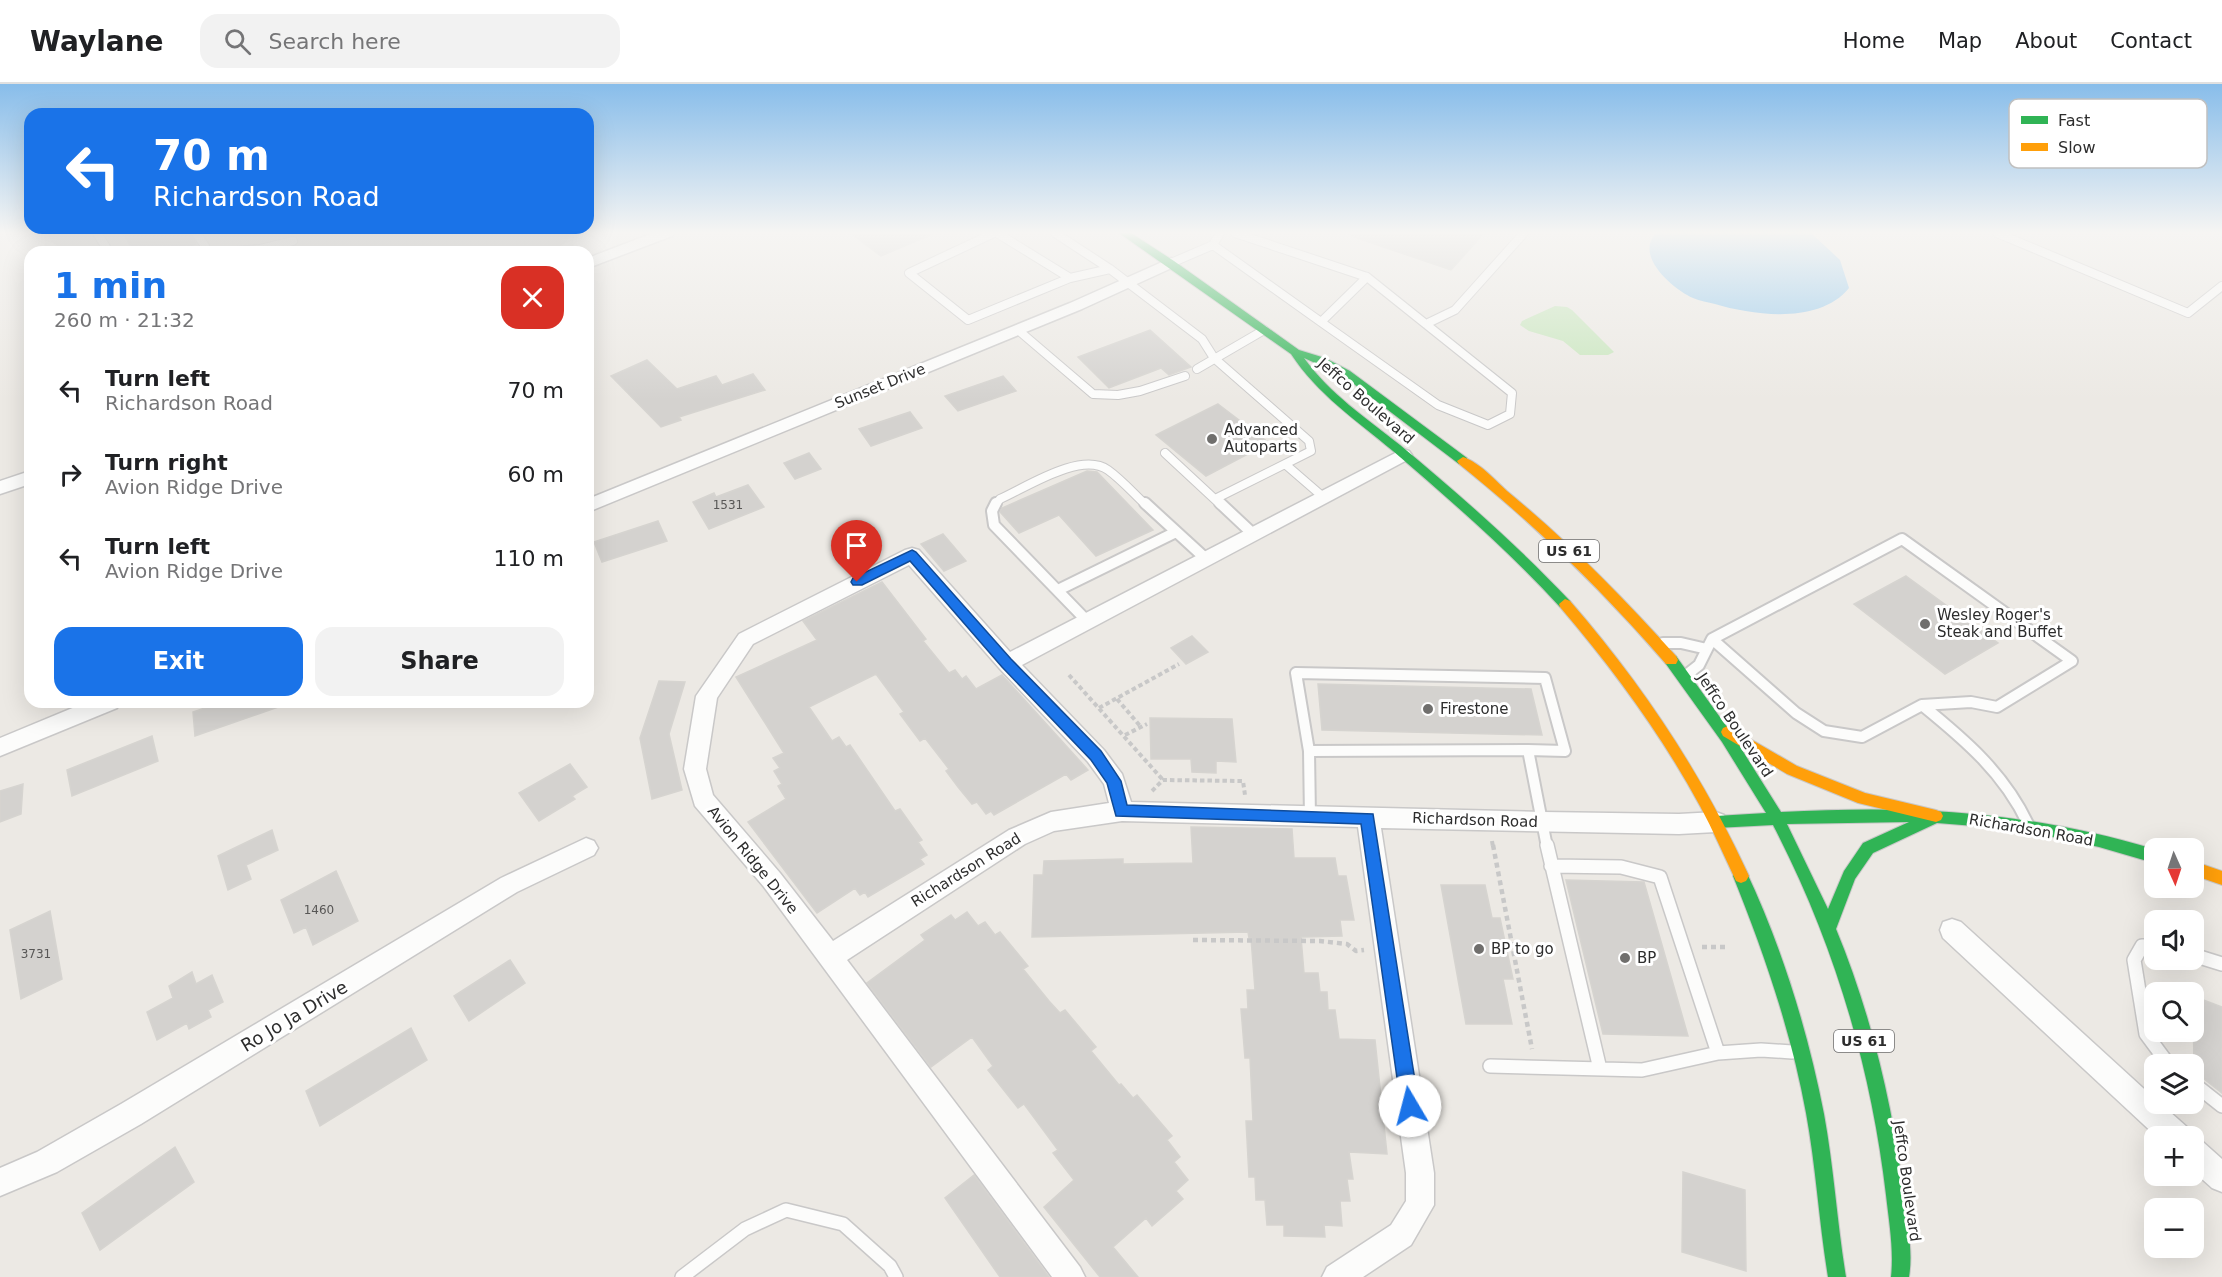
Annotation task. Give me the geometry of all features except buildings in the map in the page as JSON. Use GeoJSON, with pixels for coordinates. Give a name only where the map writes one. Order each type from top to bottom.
{"type":"FeatureCollection","features":[{"type":"Feature","properties":{"kind":"main road","name":"Jeffco Boulevard"},"geometry":{"type":"LineString","coordinates":[[1207,289],[1295,352],[1321,360],[1346,373],[1418,424],[1470,465],[1575,556],[1630,612],[1684,677],[1719,726],[1777,819],[1802,868],[1828,929],[1855,1008],[1890,1158],[1902,1263],[1900,1277]]}},
{"type":"Feature","properties":{"kind":"main road","name":"Jeffco Boulevard"},"geometry":{"type":"LineString","coordinates":[[1295,352],[1304,368],[1318,383],[1403,454],[1540,579],[1594,637],[1661,726],[1716,822],[1762,924],[1783,985],[1802,1053],[1820,1146],[1831,1250],[1837,1277]]}},
{"type":"Feature","properties":{"kind":"main road"},"geometry":{"type":"LineString","coordinates":[[1719,726],[1792,770],[1863,799],[1936,816]]}},
{"type":"Feature","properties":{"kind":"main road","name":"Richardson Road"},"geometry":{"type":"LineString","coordinates":[[1716,822],[1936,816],[2030,826],[2144,853]]}},
{"type":"Feature","properties":{"kind":"main road"},"geometry":{"type":"LineString","coordinates":[[1828,929],[1849,876],[1868,848],[1936,816]]}},
{"type":"Feature","properties":{"kind":"main road"},"geometry":{"type":"LineString","coordinates":[[2204,872],[2222,878]]}},
{"type":"Feature","properties":{"kind":"street","name":"Sunset Drive"},"geometry":{"type":"LineString","coordinates":[[594,504],[1018,330],[1112,289]]}},
{"type":"Feature","properties":{"kind":"street"},"geometry":{"type":"LineString","coordinates":[[1007,663],[1403,454]]}},
{"type":"Feature","properties":{"kind":"street"},"geometry":{"type":"LineString","coordinates":[[0,489],[24,479]]}},
{"type":"Feature","properties":{"kind":"street","name":"Avion Ridge Drive"},"geometry":{"type":"LineString","coordinates":[[1070,1277],[772,880],[703,799],[694,769],[707,696],[746,639],[912,555],[1007,663],[1096,756],[1114,781],[1122,811]]}},
{"type":"Feature","properties":{"kind":"street"},"geometry":{"type":"LineString","coordinates":[[0,747],[94,708]]}},
{"type":"Feature","properties":{"kind":"street","name":"Richardson Road"},"geometry":{"type":"LineString","coordinates":[[830,957],[1017,837],[1051,822],[1122,811],[1543,822],[1679,824],[1716,822]]}},
{"type":"Feature","properties":{"kind":"street"},"geometry":{"type":"LineString","coordinates":[[1337,1277],[1401,1235],[1420,1205],[1420,1173],[1368,818]]}},
{"type":"Feature","properties":{"kind":"street","name":"Ro Jo Ja Drive"},"geometry":{"type":"LineString","coordinates":[[0,1182],[47,1162],[122,1120],[509,885],[586,848]]}},
{"type":"Feature","properties":{"kind":"street"},"geometry":{"type":"LineString","coordinates":[[1952,930],[2165,1126]]}},
{"type":"Feature","properties":{"kind":"street"},"geometry":{"type":"LineString","coordinates":[[2204,1162],[2222,1178]]}},
{"type":"Feature","properties":{"kind":"lane"},"geometry":{"type":"LineString","coordinates":[[929,289],[968,320],[1044,289]]}},
{"type":"Feature","properties":{"kind":"lane"},"geometry":{"type":"LineString","coordinates":[[1136,289],[1202,339],[1214,358],[1309,441],[1311,451],[1215,499]]}},
{"type":"Feature","properties":{"kind":"lane"},"geometry":{"type":"LineString","coordinates":[[1273,289],[1438,405],[1488,425],[1510,414],[1512,393],[1382,289]]}},
{"type":"Feature","properties":{"kind":"lane"},"geometry":{"type":"LineString","coordinates":[[1320,323],[1355,289]]}},
{"type":"Feature","properties":{"kind":"lane"},"geometry":{"type":"LineString","coordinates":[[1426,324],[1455,310],[1474,289]]}},
{"type":"Feature","properties":{"kind":"lane"},"geometry":{"type":"LineString","coordinates":[[2128,289],[2188,314],[2219,289]]}},
{"type":"Feature","properties":{"kind":"lane"},"geometry":{"type":"LineString","coordinates":[[1018,330],[1093,394],[1147,392],[1185,376]]}},
{"type":"Feature","properties":{"kind":"lane"},"geometry":{"type":"LineString","coordinates":[[1197,369],[1264,330]]}},
{"type":"Feature","properties":{"kind":"lane"},"geometry":{"type":"LineString","coordinates":[[1165,453],[1252,533]]}},
{"type":"Feature","properties":{"kind":"lane"},"geometry":{"type":"LineString","coordinates":[[1087,621],[994,525],[991,513],[993,506],[1000,499],[1071,466],[1084,463],[1096,464],[1108,470],[1205,558]]}},
{"type":"Feature","properties":{"kind":"lane"},"geometry":{"type":"LineString","coordinates":[[1284,464],[1322,496]]}},
{"type":"Feature","properties":{"kind":"lane"},"geometry":{"type":"LineString","coordinates":[[1058,590],[1176,532]]}},
{"type":"Feature","properties":{"kind":"lane"},"geometry":{"type":"LineString","coordinates":[[1656,643],[1710,644],[1902,539],[2072,661],[1997,707],[1971,702],[1922,705],[1863,737],[1824,730],[1796,713],[1710,644]]}},
{"type":"Feature","properties":{"kind":"lane"},"geometry":{"type":"LineString","coordinates":[[1684,677],[1699,664],[1710,644]]}},
{"type":"Feature","properties":{"kind":"lane"},"geometry":{"type":"LineString","coordinates":[[1309,751],[1565,751],[1545,678],[1296,673],[1309,751],[1310,817]]}},
{"type":"Feature","properties":{"kind":"lane"},"geometry":{"type":"LineString","coordinates":[[1922,705],[1999,772],[2018,801],[2030,826]]}},
{"type":"Feature","properties":{"kind":"lane"},"geometry":{"type":"LineString","coordinates":[[1528,750],[1551,866],[1600,1069]]}},
{"type":"Feature","properties":{"kind":"lane"},"geometry":{"type":"LineString","coordinates":[[1551,866],[1631,868],[1647,871],[1660,877],[1718,1053]]}},
{"type":"Feature","properties":{"kind":"lane"},"geometry":{"type":"LineString","coordinates":[[2144,946],[2134,960],[2146,1034],[2161,1054]]}},
{"type":"Feature","properties":{"kind":"lane"},"geometry":{"type":"LineString","coordinates":[[2204,958],[2222,964]]}},
{"type":"Feature","properties":{"kind":"lane"},"geometry":{"type":"LineString","coordinates":[[1490,1066],[1642,1070],[1718,1053],[1761,1050],[1802,1053]]}},
{"type":"Feature","properties":{"kind":"lane"},"geometry":{"type":"LineString","coordinates":[[2204,1092],[2222,1106]]}},
{"type":"Feature","properties":{"kind":"lane"},"geometry":{"type":"LineString","coordinates":[[682,1277],[746,1229],[786,1210],[843,1224],[890,1266],[896,1277]]}},
{"type":"Feature","properties":{"kind":"path"},"geometry":{"type":"LineString","coordinates":[[1099,708],[1179,664]]}},
{"type":"Feature","properties":{"kind":"path"},"geometry":{"type":"LineString","coordinates":[[1069,675],[1163,780]]}},
{"type":"Feature","properties":{"kind":"path"},"geometry":{"type":"LineString","coordinates":[[1116,699],[1141,727]]}},
{"type":"Feature","properties":{"kind":"path"},"geometry":{"type":"LineString","coordinates":[[1125,735],[1147,723]]}},
{"type":"Feature","properties":{"kind":"path"},"geometry":{"type":"LineString","coordinates":[[1150,794],[1163,780],[1243,781],[1245,803]]}},
{"type":"Feature","properties":{"kind":"path"},"geometry":{"type":"LineString","coordinates":[[1492,839],[1536,1067]]}},
{"type":"Feature","properties":{"kind":"path"},"geometry":{"type":"LineString","coordinates":[[1193,940],[1320,942],[1347,944],[1356,951],[1370,950]]}},
{"type":"Feature","properties":{"kind":"path"},"geometry":{"type":"LineString","coordinates":[[1699,947],[1728,947]]}},
{"type":"Feature","properties":{"kind":"green space"},"geometry":{"type":"Polygon","coordinates":[[[1555,306],[1572,310],[1614,352],[1608,355],[1580,355],[1563,341],[1529,331],[1520,325],[1522,321],[1555,306]]]}},
{"type":"Feature","properties":{"kind":"water"},"geometry":{"type":"Polygon","coordinates":[[[1678,289],[1848,289],[1837,300],[1821,307],[1786,314],[1749,312],[1698,300],[1678,289]]]}},
{"type":"Feature","properties":{"kind":"traffic: fast"},"geometry":{"type":"LineString","coordinates":[[1207,289],[1295,352],[1321,360],[1346,373],[1463,461]]}},
{"type":"Feature","properties":{"kind":"traffic: fast"},"geometry":{"type":"LineString","coordinates":[[1296,354],[1329,393],[1483,523],[1565,604]]}},
{"type":"Feature","properties":{"kind":"traffic: fast"},"geometry":{"type":"LineString","coordinates":[[1671,660],[1714,718],[1765,798],[1797,857],[1833,941],[1862,1028],[1883,1116],[1902,1263],[1900,1277]]}},
{"type":"Feature","properties":{"kind":"traffic: fast"},"geometry":{"type":"LineString","coordinates":[[1716,822],[1903,815],[1987,820],[2043,828],[2099,840],[2144,853]]}},
{"type":"Feature","properties":{"kind":"traffic: fast"},"geometry":{"type":"LineString","coordinates":[[1828,929],[1849,876],[1868,848],[1936,816]]}},
{"type":"Feature","properties":{"kind":"traffic: fast"},"geometry":{"type":"LineString","coordinates":[[1741,876],[1775,964],[1802,1053],[1815,1115],[1837,1277]]}},
{"type":"Feature","properties":{"kind":"traffic: slow"},"geometry":{"type":"LineString","coordinates":[[1463,461],[1572,555],[1623,606],[1671,660]]}},
{"type":"Feature","properties":{"kind":"traffic: slow"},"geometry":{"type":"LineString","coordinates":[[1565,604],[1617,667],[1664,733],[1706,803],[1741,876]]}},
{"type":"Feature","properties":{"kind":"traffic: slow"},"geometry":{"type":"LineString","coordinates":[[1728,732],[1792,770],[1863,799],[1936,816]]}},
{"type":"Feature","properties":{"kind":"traffic: slow"},"geometry":{"type":"LineString","coordinates":[[2204,872],[2222,878]]}},
{"type":"Feature","properties":{"kind":"place","name":"Advanced Autoparts"},"geometry":{"type":"Point","coordinates":[1212,439]}},
{"type":"Feature","properties":{"kind":"place","name":"Wesley Roger's Steak and Buffet"},"geometry":{"type":"Point","coordinates":[1925,624]}},
{"type":"Feature","properties":{"kind":"place","name":"Firestone"},"geometry":{"type":"Point","coordinates":[1428,709]}},
{"type":"Feature","properties":{"kind":"place","name":"BP to go"},"geometry":{"type":"Point","coordinates":[1479,949]}},
{"type":"Feature","properties":{"kind":"place","name":"BP"},"geometry":{"type":"Point","coordinates":[1625,958]}},
{"type":"Feature","properties":{"kind":"route"},"geometry":{"type":"LineString","coordinates":[[857,582],[912,555],[1007,663],[1096,756],[1114,781],[1122,811],[1368,818],[1410,1106]]}}]}
